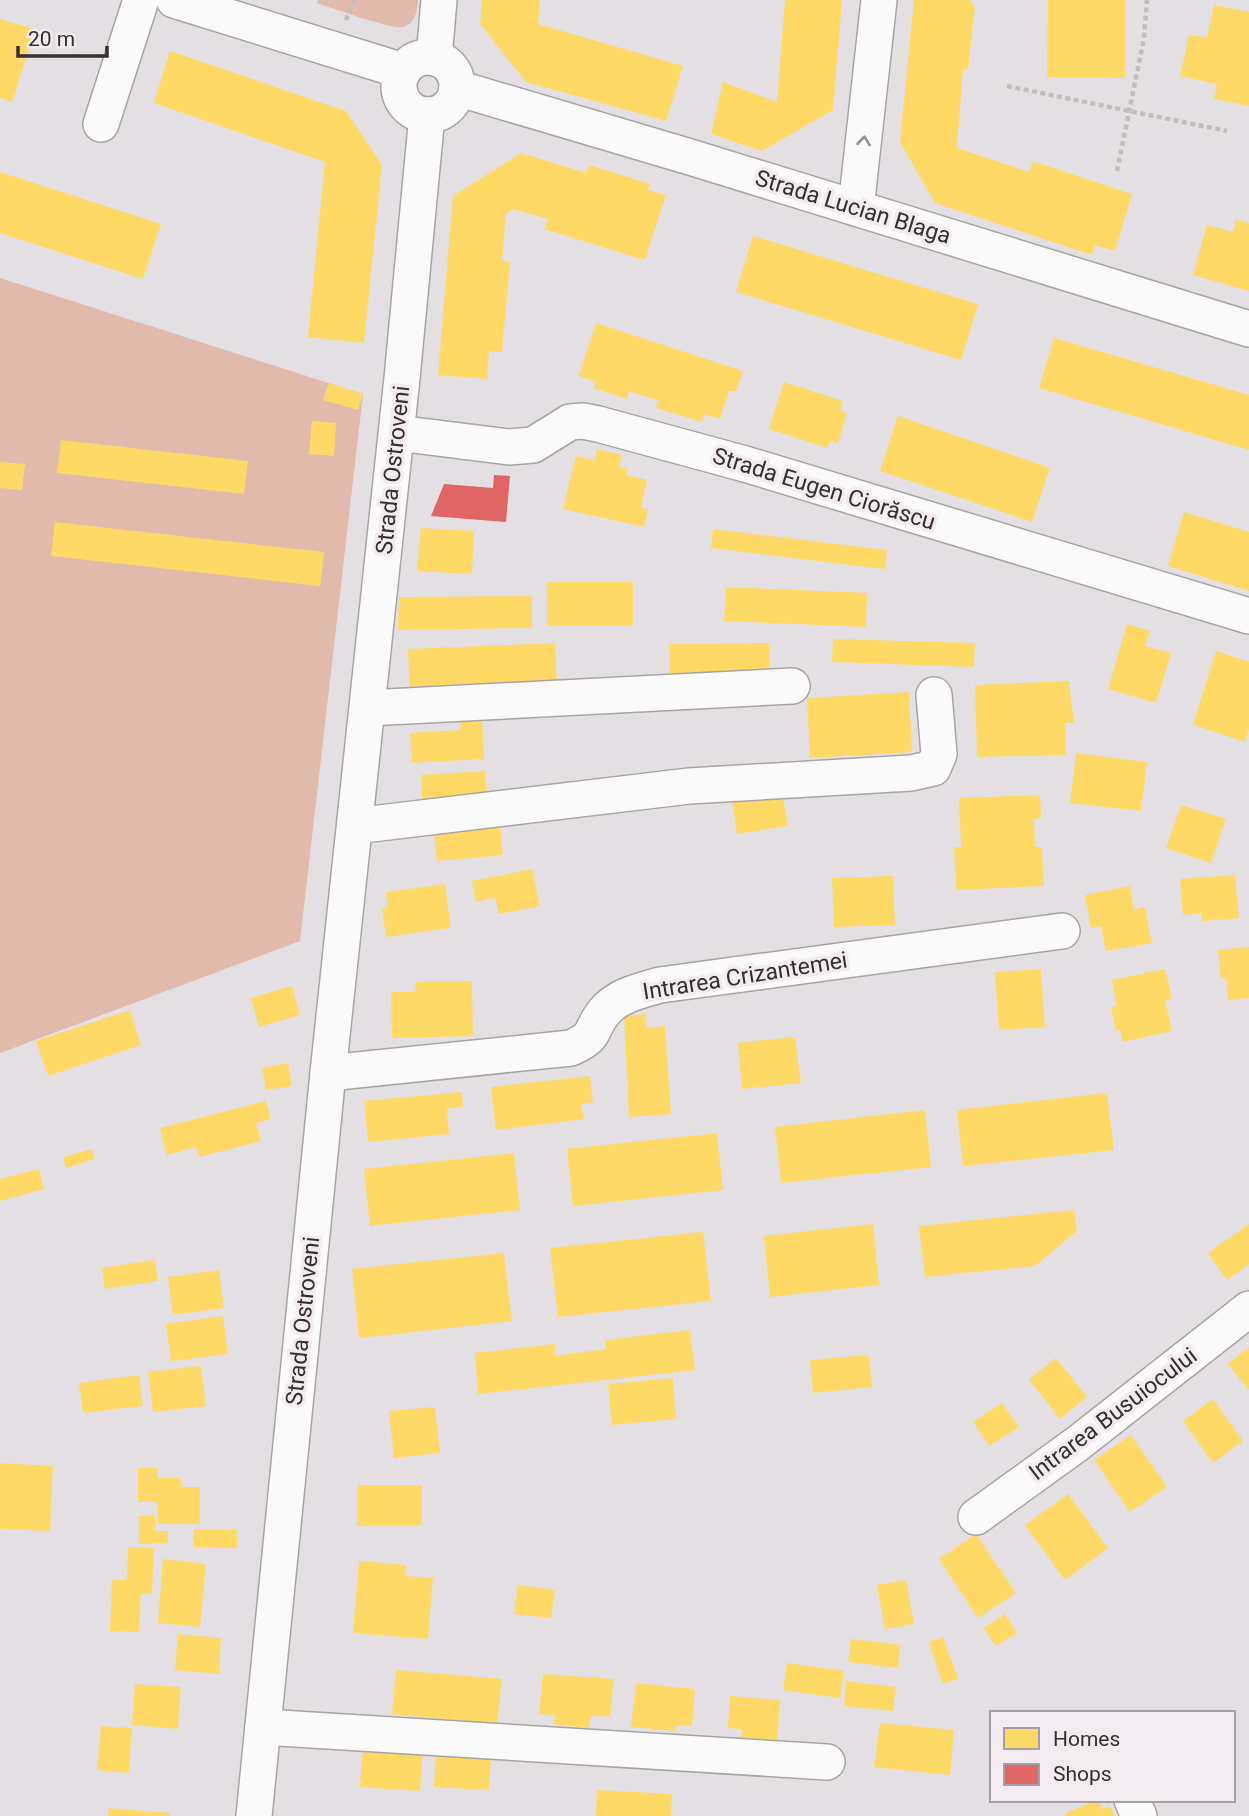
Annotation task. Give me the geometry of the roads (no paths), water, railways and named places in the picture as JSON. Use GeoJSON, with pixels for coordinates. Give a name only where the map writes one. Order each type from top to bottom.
{"type":"FeatureCollection","features":[{"type":"Feature","properties":{"kind":"street"},"geometry":{"type":"LineString","coordinates":[[101,124],[141,0]]}},
{"type":"Feature","properties":{"kind":"street"},"geometry":{"type":"LineString","coordinates":[[174,0],[418,64],[451,69],[457,88],[451,104],[444,110],[427,115],[411,110],[401,96],[400,79],[418,64],[439,0]]}},
{"type":"Feature","properties":{"kind":"street"},"geometry":{"type":"LineString","coordinates":[[856,208],[879,0]]}},
{"type":"Feature","properties":{"kind":"street","name":"Strada Lucian Blaga"},"geometry":{"type":"LineString","coordinates":[[457,88],[1249,329]]}},
{"type":"Feature","properties":{"kind":"street","name":"Strada Ostroveni"},"geometry":{"type":"LineString","coordinates":[[254,1816],[328,1073],[397,433],[427,115]]}},
{"type":"Feature","properties":{"kind":"street","name":"Strada Eugen Ciorăscu"},"geometry":{"type":"LineString","coordinates":[[397,433],[509,447],[533,445],[570,422],[597,424],[746,464],[1249,616]]}},
{"type":"Feature","properties":{"kind":"street"},"geometry":{"type":"LineString","coordinates":[[368,708],[792,686]]}},
{"type":"Feature","properties":{"kind":"street"},"geometry":{"type":"LineString","coordinates":[[355,826],[689,786],[911,773],[933,768],[939,754],[934,695]]}},
{"type":"Feature","properties":{"kind":"street","name":"Intrarea Crizantemei"},"geometry":{"type":"LineString","coordinates":[[328,1073],[571,1048],[589,1040],[604,1012],[616,1000],[660,985],[1062,931]]}},
{"type":"Feature","properties":{"kind":"street","name":"Intrarea Busuiocului"},"geometry":{"type":"LineString","coordinates":[[976,1517],[1077,1444],[1249,1309]]}},
{"type":"Feature","properties":{"kind":"street"},"geometry":{"type":"LineString","coordinates":[[263,1727],[827,1762]]}}]}
